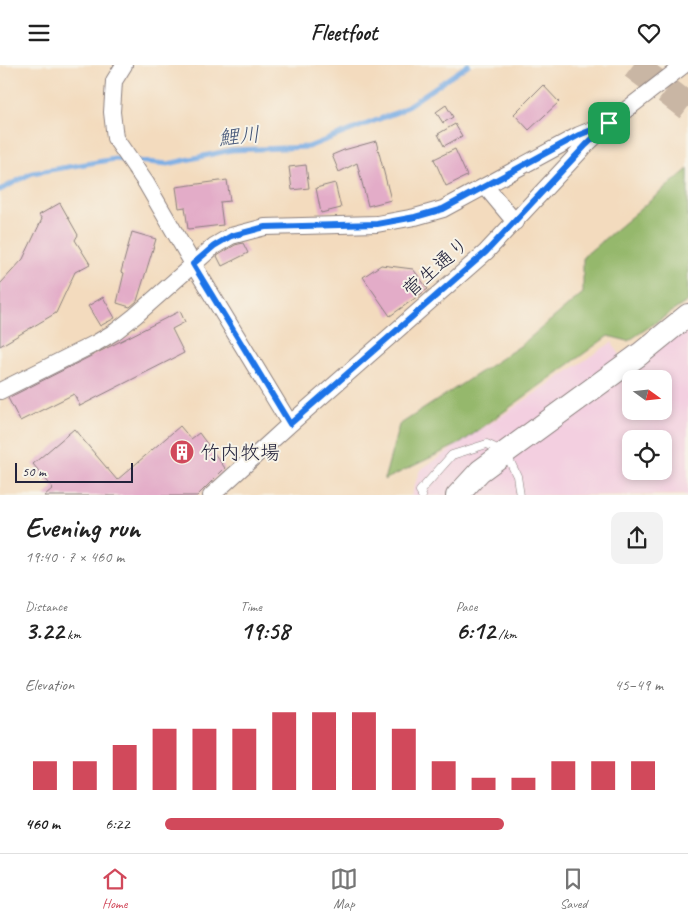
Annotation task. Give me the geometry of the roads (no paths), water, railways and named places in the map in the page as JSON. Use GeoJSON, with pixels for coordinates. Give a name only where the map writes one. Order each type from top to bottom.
{"type":"FeatureCollection","features":[{"type":"Feature","properties":{"kind":"street"},"geometry":{"type":"LineString","coordinates":[[124,65],[114,81],[112,112],[115,138],[146,183],[290,424]]}},
{"type":"Feature","properties":{"kind":"street","name":"菅生通り"},"geometry":{"type":"LineString","coordinates":[[211,495],[486,252],[609,123],[684,65]]}},
{"type":"Feature","properties":{"kind":"street"},"geometry":{"type":"LineString","coordinates":[[0,391],[116,331],[214,246],[231,236],[265,227],[377,224],[415,217],[443,209],[579,135],[609,123]]}},
{"type":"Feature","properties":{"kind":"street"},"geometry":{"type":"LineString","coordinates":[[485,186],[515,222]]}},
{"type":"Feature","properties":{"kind":"street"},"geometry":{"type":"LineString","coordinates":[[457,495],[480,471],[640,354],[688,315]]}},
{"type":"Feature","properties":{"kind":"lane"},"geometry":{"type":"LineString","coordinates":[[422,495],[420,491],[452,455],[487,444],[506,453],[517,476],[520,495]]}},
{"type":"Feature","properties":{"kind":"waterway","name":"鯉川"},"geometry":{"type":"LineString","coordinates":[[136,161],[168,164],[231,150],[308,147],[400,111],[468,65]]}},
{"type":"Feature","properties":{"kind":"waterway","name":"鯉川"},"geometry":{"type":"LineString","coordinates":[[0,190],[32,173],[115,159],[125,160]]}},
{"type":"Feature","properties":{"kind":"tunnel"},"geometry":{"type":"LineString","coordinates":[[633,65],[688,107]]}},
{"type":"Feature","properties":{"kind":"place","name":"竹内牧場"},"geometry":{"type":"Point","coordinates":[182,452]}}]}
